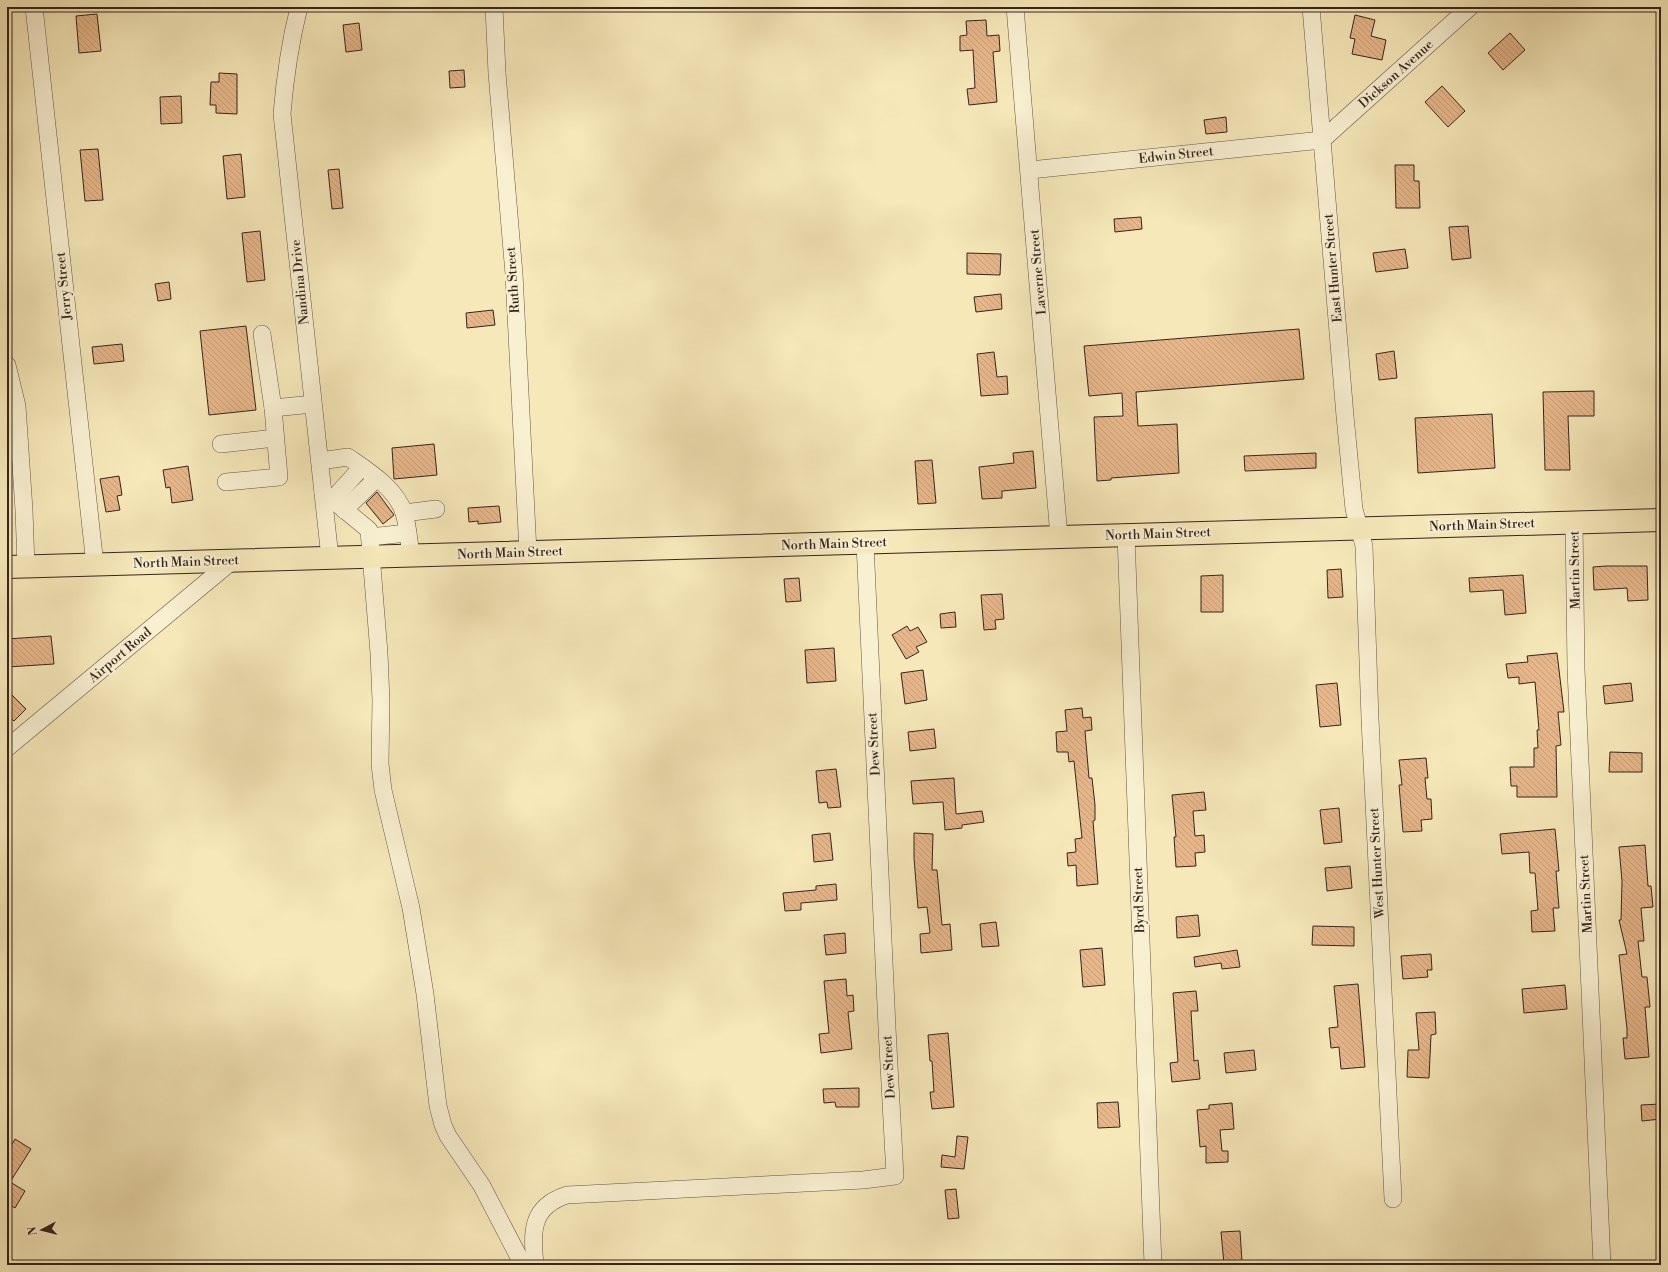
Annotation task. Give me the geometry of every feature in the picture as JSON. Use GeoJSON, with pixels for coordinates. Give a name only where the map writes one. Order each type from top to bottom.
{"type":"FeatureCollection","features":[{"type":"Feature","properties":{"kind":"main road","name":"North Main Street"},"geometry":{"type":"LineString","coordinates":[[16,566],[330,558],[371,547],[411,555],[1661,520]]}},
{"type":"Feature","properties":{"kind":"street","name":"Jerry Street"},"geometry":{"type":"LineString","coordinates":[[34,7],[95,565]]}},
{"type":"Feature","properties":{"kind":"street","name":"Nandina Drive"},"geometry":{"type":"LineString","coordinates":[[299,7],[285,72],[282,114],[320,461],[333,501],[330,558]]}},
{"type":"Feature","properties":{"kind":"street","name":"Ruth Street"},"geometry":{"type":"LineString","coordinates":[[494,7],[497,73],[514,274],[528,552]]}},
{"type":"Feature","properties":{"kind":"street","name":"Laverne Street"},"geometry":{"type":"LineString","coordinates":[[1015,7],[1030,170],[1059,537]]}},
{"type":"Feature","properties":{"kind":"street","name":"East Hunter Street"},"geometry":{"type":"LineString","coordinates":[[1311,7],[1345,416],[1354,508],[1359,528]]}},
{"type":"Feature","properties":{"kind":"street","name":"Dickson Avenue"},"geometry":{"type":"LineString","coordinates":[[1322,140],[1470,7]]}},
{"type":"Feature","properties":{"kind":"street","name":"Edwin Street"},"geometry":{"type":"LineString","coordinates":[[1030,170],[1322,140]]}},
{"type":"Feature","properties":{"kind":"street"},"geometry":{"type":"LineString","coordinates":[[226,482],[279,477],[273,408],[262,334]]}},
{"type":"Feature","properties":{"kind":"street"},"geometry":{"type":"LineString","coordinates":[[7,365],[17,406],[24,510],[16,566]]}},
{"type":"Feature","properties":{"kind":"street"},"geometry":{"type":"LineString","coordinates":[[273,408],[314,404]]}},
{"type":"Feature","properties":{"kind":"street"},"geometry":{"type":"LineString","coordinates":[[221,444],[275,438]]}},
{"type":"Feature","properties":{"kind":"street"},"geometry":{"type":"LineString","coordinates":[[320,461],[348,457],[376,478],[396,498],[404,513],[411,555]]}},
{"type":"Feature","properties":{"kind":"street"},"geometry":{"type":"LineString","coordinates":[[333,501],[362,467]]}},
{"type":"Feature","properties":{"kind":"street"},"geometry":{"type":"LineString","coordinates":[[333,501],[376,478]]}},
{"type":"Feature","properties":{"kind":"street"},"geometry":{"type":"LineString","coordinates":[[333,501],[369,530],[379,653],[381,701],[380,764],[382,784],[411,908],[425,994],[438,1106],[443,1125],[448,1136],[482,1186],[523,1265]]}},
{"type":"Feature","properties":{"kind":"street"},"geometry":{"type":"LineString","coordinates":[[404,513],[436,509]]}},
{"type":"Feature","properties":{"kind":"street","name":"Martin Street"},"geometry":{"type":"LineString","coordinates":[[1574,522],[1576,669],[1602,1265]]}},
{"type":"Feature","properties":{"kind":"street","name":"West Hunter Street"},"geometry":{"type":"LineString","coordinates":[[1359,528],[1364,546],[1370,727],[1393,1199]]}},
{"type":"Feature","properties":{"kind":"street"},"geometry":{"type":"LineString","coordinates":[[371,547],[408,533]]}},
{"type":"Feature","properties":{"kind":"street","name":"Byrd Street"},"geometry":{"type":"LineString","coordinates":[[1126,535],[1153,1265]]}},
{"type":"Feature","properties":{"kind":"street","name":"Dew Street"},"geometry":{"type":"LineString","coordinates":[[535,1265],[534,1231],[537,1218],[541,1211],[554,1199],[567,1195],[863,1180],[896,1176],[887,1028],[865,543]]}},
{"type":"Feature","properties":{"kind":"street","name":"Airport Road"},"geometry":{"type":"LineString","coordinates":[[7,748],[232,561]]}},
{"type":"Feature","properties":{"kind":"building"},"geometry":{"type":"Polygon","coordinates":[[[97,14],[101,51],[79,53],[76,16],[97,14]]]}},
{"type":"Feature","properties":{"kind":"building"},"geometry":{"type":"Polygon","coordinates":[[[1355,15],[1375,20],[1371,36],[1386,40],[1382,60],[1352,54],[1355,39],[1350,38],[1355,15]]]}},
{"type":"Feature","properties":{"kind":"building"},"geometry":{"type":"Polygon","coordinates":[[[986,20],[987,36],[999,35],[1000,51],[993,52],[997,102],[969,105],[967,89],[975,88],[973,50],[960,51],[960,36],[967,35],[966,21],[986,20]]]}},
{"type":"Feature","properties":{"kind":"building"},"geometry":{"type":"Polygon","coordinates":[[[359,23],[362,50],[346,52],[343,25],[359,23]]]}},
{"type":"Feature","properties":{"kind":"building"},"geometry":{"type":"Polygon","coordinates":[[[1510,33],[1525,50],[1503,70],[1488,53],[1510,33]]]}},
{"type":"Feature","properties":{"kind":"building"},"geometry":{"type":"Polygon","coordinates":[[[464,70],[465,87],[450,88],[449,71],[464,70]]]}},
{"type":"Feature","properties":{"kind":"building"},"geometry":{"type":"Polygon","coordinates":[[[219,73],[237,74],[237,114],[216,113],[216,105],[210,105],[211,82],[219,82],[219,73]]]}},
{"type":"Feature","properties":{"kind":"building"},"geometry":{"type":"Polygon","coordinates":[[[1442,86],[1465,111],[1448,127],[1425,102],[1442,86]]]}},
{"type":"Feature","properties":{"kind":"building"},"geometry":{"type":"Polygon","coordinates":[[[181,96],[182,123],[161,124],[160,97],[181,96]]]}},
{"type":"Feature","properties":{"kind":"building"},"geometry":{"type":"Polygon","coordinates":[[[1226,117],[1227,132],[1206,134],[1204,120],[1226,117]]]}},
{"type":"Feature","properties":{"kind":"building"},"geometry":{"type":"Polygon","coordinates":[[[98,149],[103,200],[85,201],[80,150],[98,149]]]}},
{"type":"Feature","properties":{"kind":"building"},"geometry":{"type":"Polygon","coordinates":[[[241,154],[245,197],[227,199],[223,156],[241,154]]]}},
{"type":"Feature","properties":{"kind":"building"},"geometry":{"type":"Polygon","coordinates":[[[1395,165],[1414,165],[1414,181],[1419,181],[1420,208],[1396,208],[1395,165]]]}},
{"type":"Feature","properties":{"kind":"building"},"geometry":{"type":"Polygon","coordinates":[[[339,169],[343,208],[332,209],[328,170],[339,169]]]}},
{"type":"Feature","properties":{"kind":"building"},"geometry":{"type":"Polygon","coordinates":[[[1141,217],[1142,229],[1115,232],[1114,219],[1141,217]]]}},
{"type":"Feature","properties":{"kind":"building"},"geometry":{"type":"Polygon","coordinates":[[[1468,226],[1471,258],[1452,260],[1449,227],[1468,226]]]}},
{"type":"Feature","properties":{"kind":"building"},"geometry":{"type":"Polygon","coordinates":[[[260,231],[265,280],[247,282],[242,233],[260,231]]]}},
{"type":"Feature","properties":{"kind":"building"},"geometry":{"type":"Polygon","coordinates":[[[1405,249],[1408,268],[1376,272],[1373,253],[1405,249]]]}},
{"type":"Feature","properties":{"kind":"building"},"geometry":{"type":"Polygon","coordinates":[[[967,253],[1001,254],[1000,275],[967,274],[967,253]]]}},
{"type":"Feature","properties":{"kind":"building"},"geometry":{"type":"Polygon","coordinates":[[[169,282],[171,299],[158,301],[155,284],[169,282]]]}},
{"type":"Feature","properties":{"kind":"building"},"geometry":{"type":"Polygon","coordinates":[[[1001,294],[1002,309],[976,312],[974,297],[1001,294]]]}},
{"type":"Feature","properties":{"kind":"building"},"geometry":{"type":"Polygon","coordinates":[[[493,310],[495,325],[467,328],[466,313],[493,310]]]}},
{"type":"Feature","properties":{"kind":"building"},"geometry":{"type":"Polygon","coordinates":[[[246,326],[256,410],[209,415],[200,331],[246,326]]]}},
{"type":"Feature","properties":{"kind":"building"},"geometry":{"type":"Polygon","coordinates":[[[1299,329],[1304,379],[1136,392],[1138,426],[1177,424],[1179,473],[1111,478],[1111,480],[1097,481],[1094,417],[1123,416],[1122,393],[1089,396],[1084,346],[1299,329]]]}},
{"type":"Feature","properties":{"kind":"building"},"geometry":{"type":"Polygon","coordinates":[[[122,344],[124,361],[94,364],[92,347],[122,344]]]}},
{"type":"Feature","properties":{"kind":"building"},"geometry":{"type":"Polygon","coordinates":[[[1394,351],[1397,378],[1379,380],[1376,354],[1394,351]]]}},
{"type":"Feature","properties":{"kind":"building"},"geometry":{"type":"Polygon","coordinates":[[[994,352],[997,377],[1007,376],[1008,394],[981,396],[977,354],[994,352]]]}},
{"type":"Feature","properties":{"kind":"building"},"geometry":{"type":"Polygon","coordinates":[[[1594,391],[1594,416],[1568,416],[1570,470],[1545,470],[1543,392],[1594,391]]]}},
{"type":"Feature","properties":{"kind":"building"},"geometry":{"type":"Polygon","coordinates":[[[1492,414],[1495,468],[1418,473],[1415,418],[1492,414]]]}},
{"type":"Feature","properties":{"kind":"building"},"geometry":{"type":"Polygon","coordinates":[[[434,444],[437,475],[394,479],[392,448],[434,444]]]}},
{"type":"Feature","properties":{"kind":"building"},"geometry":{"type":"Polygon","coordinates":[[[1033,451],[1036,488],[1002,491],[1002,498],[982,499],[979,467],[1014,463],[1013,453],[1033,451]]]}},
{"type":"Feature","properties":{"kind":"building"},"geometry":{"type":"Polygon","coordinates":[[[1316,453],[1316,468],[1245,471],[1244,456],[1316,453]]]}},
{"type":"Feature","properties":{"kind":"building"},"geometry":{"type":"Polygon","coordinates":[[[932,460],[936,503],[918,504],[915,461],[932,460]]]}},
{"type":"Feature","properties":{"kind":"building"},"geometry":{"type":"Polygon","coordinates":[[[188,466],[193,500],[172,503],[170,487],[166,488],[163,470],[188,466]]]}},
{"type":"Feature","properties":{"kind":"building"},"geometry":{"type":"Polygon","coordinates":[[[119,476],[122,495],[117,496],[120,510],[106,512],[100,479],[119,476]]]}},
{"type":"Feature","properties":{"kind":"building"},"geometry":{"type":"Polygon","coordinates":[[[377,492],[394,515],[383,524],[366,503],[377,492]]]}},
{"type":"Feature","properties":{"kind":"building"},"geometry":{"type":"Polygon","coordinates":[[[499,506],[501,522],[478,524],[478,521],[469,522],[468,508],[499,506]]]}},
{"type":"Feature","properties":{"kind":"building"},"geometry":{"type":"Polygon","coordinates":[[[1647,566],[1648,600],[1628,601],[1627,588],[1594,590],[1593,567],[1647,566]]]}},
{"type":"Feature","properties":{"kind":"building"},"geometry":{"type":"Polygon","coordinates":[[[1341,569],[1343,597],[1328,598],[1327,570],[1341,569]]]}},
{"type":"Feature","properties":{"kind":"building"},"geometry":{"type":"Polygon","coordinates":[[[1223,575],[1223,612],[1201,612],[1201,576],[1223,575]]]}},
{"type":"Feature","properties":{"kind":"building"},"geometry":{"type":"Polygon","coordinates":[[[1523,575],[1526,613],[1505,615],[1503,590],[1470,592],[1469,578],[1523,575]]]}},
{"type":"Feature","properties":{"kind":"building"},"geometry":{"type":"Polygon","coordinates":[[[799,578],[801,601],[786,602],[784,579],[799,578]]]}},
{"type":"Feature","properties":{"kind":"building"},"geometry":{"type":"Polygon","coordinates":[[[1002,594],[1004,619],[995,620],[996,629],[984,630],[981,595],[1002,594]]]}},
{"type":"Feature","properties":{"kind":"building"},"geometry":{"type":"Polygon","coordinates":[[[955,612],[956,627],[941,628],[940,614],[955,612]]]}},
{"type":"Feature","properties":{"kind":"building"},"geometry":{"type":"Polygon","coordinates":[[[907,626],[910,631],[918,627],[927,642],[916,647],[919,652],[906,659],[892,635],[907,626]]]}},
{"type":"Feature","properties":{"kind":"building"},"geometry":{"type":"Polygon","coordinates":[[[51,636],[54,664],[7,667],[7,639],[51,636]]]}},
{"type":"Feature","properties":{"kind":"building"},"geometry":{"type":"Polygon","coordinates":[[[834,648],[836,681],[807,683],[805,650],[834,648]]]}},
{"type":"Feature","properties":{"kind":"building"},"geometry":{"type":"Polygon","coordinates":[[[1557,653],[1564,712],[1558,712],[1561,745],[1556,746],[1557,797],[1517,797],[1517,786],[1511,786],[1510,767],[1534,767],[1534,748],[1538,748],[1537,730],[1539,730],[1535,682],[1519,684],[1519,677],[1508,678],[1506,664],[1528,662],[1527,656],[1557,653]]]}},
{"type":"Feature","properties":{"kind":"building"},"geometry":{"type":"Polygon","coordinates":[[[923,670],[927,700],[905,704],[901,673],[923,670]]]}},
{"type":"Feature","properties":{"kind":"building"},"geometry":{"type":"Polygon","coordinates":[[[1337,683],[1341,725],[1320,727],[1316,685],[1337,683]]]}},
{"type":"Feature","properties":{"kind":"building"},"geometry":{"type":"Polygon","coordinates":[[[1631,683],[1633,701],[1605,704],[1603,686],[1631,683]]]}},
{"type":"Feature","properties":{"kind":"building"},"geometry":{"type":"Polygon","coordinates":[[[7,690],[26,709],[14,721],[7,715],[7,690]]]}},
{"type":"Feature","properties":{"kind":"building"},"geometry":{"type":"Polygon","coordinates":[[[1082,708],[1083,718],[1091,717],[1092,730],[1085,731],[1089,778],[1092,778],[1095,805],[1095,820],[1093,821],[1098,884],[1077,886],[1076,865],[1068,866],[1067,853],[1076,852],[1075,839],[1082,838],[1074,761],[1069,762],[1068,752],[1057,752],[1056,732],[1067,731],[1065,710],[1082,708]]]}},
{"type":"Feature","properties":{"kind":"building"},"geometry":{"type":"Polygon","coordinates":[[[934,729],[936,748],[910,751],[908,732],[934,729]]]}},
{"type":"Feature","properties":{"kind":"building"},"geometry":{"type":"Polygon","coordinates":[[[1610,752],[1642,753],[1642,772],[1609,772],[1610,752]]]}},
{"type":"Feature","properties":{"kind":"building"},"geometry":{"type":"Polygon","coordinates":[[[1426,758],[1428,778],[1425,778],[1427,799],[1431,799],[1432,819],[1421,820],[1422,831],[1403,832],[1399,785],[1402,785],[1399,760],[1426,758]]]}},
{"type":"Feature","properties":{"kind":"building"},"geometry":{"type":"Polygon","coordinates":[[[836,769],[841,807],[828,808],[827,802],[819,803],[816,771],[836,769]]]}},
{"type":"Feature","properties":{"kind":"building"},"geometry":{"type":"Polygon","coordinates":[[[954,778],[956,814],[982,811],[984,822],[962,825],[962,828],[945,830],[943,802],[913,804],[911,781],[954,778]]]}},
{"type":"Feature","properties":{"kind":"building"},"geometry":{"type":"Polygon","coordinates":[[[1204,792],[1206,810],[1193,811],[1195,836],[1204,835],[1205,852],[1195,853],[1196,866],[1176,867],[1174,837],[1176,837],[1172,795],[1204,792]]]}},
{"type":"Feature","properties":{"kind":"building"},"geometry":{"type":"Polygon","coordinates":[[[1339,808],[1342,842],[1324,844],[1320,810],[1339,808]]]}},
{"type":"Feature","properties":{"kind":"building"},"geometry":{"type":"Polygon","coordinates":[[[1555,829],[1559,871],[1556,871],[1559,908],[1553,908],[1555,931],[1532,932],[1531,911],[1538,910],[1535,873],[1530,873],[1529,852],[1502,854],[1500,834],[1555,829]]]}},
{"type":"Feature","properties":{"kind":"building"},"geometry":{"type":"Polygon","coordinates":[[[830,833],[833,860],[814,862],[812,835],[830,833]]]}},
{"type":"Feature","properties":{"kind":"building"},"geometry":{"type":"Polygon","coordinates":[[[914,833],[933,834],[932,870],[937,870],[942,925],[950,924],[952,950],[921,953],[920,934],[930,933],[927,907],[918,908],[914,858],[914,833]]]}},
{"type":"Feature","properties":{"kind":"building"},"geometry":{"type":"Polygon","coordinates":[[[1645,845],[1648,886],[1651,886],[1653,907],[1641,908],[1644,941],[1638,941],[1642,977],[1647,977],[1650,1007],[1645,1007],[1649,1057],[1625,1059],[1623,1038],[1627,1038],[1627,1029],[1619,955],[1627,954],[1619,920],[1621,920],[1622,881],[1619,847],[1645,845]]]}},
{"type":"Feature","properties":{"kind":"building"},"geometry":{"type":"Polygon","coordinates":[[[1350,866],[1352,888],[1327,891],[1325,868],[1350,866]]]}},
{"type":"Feature","properties":{"kind":"building"},"geometry":{"type":"Polygon","coordinates":[[[836,884],[837,900],[801,903],[801,910],[785,911],[783,893],[816,890],[816,886],[836,884]]]}},
{"type":"Feature","properties":{"kind":"building"},"geometry":{"type":"Polygon","coordinates":[[[1198,915],[1200,936],[1177,938],[1176,917],[1198,915]]]}},
{"type":"Feature","properties":{"kind":"building"},"geometry":{"type":"Polygon","coordinates":[[[996,922],[999,946],[982,947],[980,924],[996,922]]]}},
{"type":"Feature","properties":{"kind":"building"},"geometry":{"type":"Polygon","coordinates":[[[1313,926],[1354,927],[1354,946],[1312,945],[1313,926]]]}},
{"type":"Feature","properties":{"kind":"building"},"geometry":{"type":"Polygon","coordinates":[[[845,933],[846,953],[826,955],[824,935],[845,933]]]}},
{"type":"Feature","properties":{"kind":"building"},"geometry":{"type":"Polygon","coordinates":[[[1102,948],[1105,985],[1083,987],[1080,950],[1102,948]]]}},
{"type":"Feature","properties":{"kind":"building"},"geometry":{"type":"Polygon","coordinates":[[[1237,950],[1240,967],[1222,969],[1221,963],[1195,967],[1194,957],[1237,950]]]}},
{"type":"Feature","properties":{"kind":"building"},"geometry":{"type":"Polygon","coordinates":[[[1431,954],[1432,970],[1427,970],[1428,977],[1403,979],[1401,956],[1431,954]]]}},
{"type":"Feature","properties":{"kind":"building"},"geometry":{"type":"Polygon","coordinates":[[[846,979],[847,996],[853,995],[854,1011],[848,1012],[852,1049],[821,1053],[819,1034],[829,1033],[824,981],[846,979]]]}},
{"type":"Feature","properties":{"kind":"building"},"geometry":{"type":"Polygon","coordinates":[[[1358,984],[1365,1067],[1341,1069],[1339,1047],[1331,1048],[1329,1028],[1338,1027],[1334,986],[1358,984]]]}},
{"type":"Feature","properties":{"kind":"building"},"geometry":{"type":"Polygon","coordinates":[[[1565,985],[1567,1009],[1524,1013],[1522,989],[1565,985]]]}},
{"type":"Feature","properties":{"kind":"building"},"geometry":{"type":"Polygon","coordinates":[[[1196,991],[1198,1011],[1191,1011],[1194,1061],[1198,1060],[1200,1079],[1172,1082],[1170,1063],[1178,1062],[1173,993],[1196,991]]]}},
{"type":"Feature","properties":{"kind":"building"},"geometry":{"type":"Polygon","coordinates":[[[1435,1012],[1436,1034],[1431,1035],[1429,1078],[1407,1077],[1408,1050],[1419,1050],[1416,1013],[1435,1012]]]}},
{"type":"Feature","properties":{"kind":"building"},"geometry":{"type":"Polygon","coordinates":[[[948,1033],[954,1107],[932,1109],[930,1092],[934,1092],[932,1061],[930,1061],[928,1035],[948,1033]]]}},
{"type":"Feature","properties":{"kind":"building"},"geometry":{"type":"Polygon","coordinates":[[[1254,1050],[1256,1070],[1226,1073],[1224,1053],[1254,1050]]]}},
{"type":"Feature","properties":{"kind":"building"},"geometry":{"type":"Polygon","coordinates":[[[859,1088],[859,1107],[836,1107],[835,1102],[824,1103],[823,1089],[859,1088]]]}},
{"type":"Feature","properties":{"kind":"building"},"geometry":{"type":"Polygon","coordinates":[[[1118,1102],[1120,1127],[1098,1128],[1097,1103],[1118,1102]]]}},
{"type":"Feature","properties":{"kind":"building"},"geometry":{"type":"Polygon","coordinates":[[[1232,1103],[1234,1129],[1220,1130],[1222,1151],[1228,1151],[1228,1162],[1206,1163],[1206,1146],[1200,1147],[1197,1110],[1209,1109],[1209,1105],[1232,1103]]]}},
{"type":"Feature","properties":{"kind":"building"},"geometry":{"type":"Polygon","coordinates":[[[1661,1104],[1661,1119],[1642,1121],[1641,1105],[1661,1104]]]}},
{"type":"Feature","properties":{"kind":"building"},"geometry":{"type":"Polygon","coordinates":[[[957,1136],[968,1137],[964,1169],[941,1167],[942,1155],[955,1157],[957,1136]]]}},
{"type":"Feature","properties":{"kind":"building"},"geometry":{"type":"Polygon","coordinates":[[[15,1139],[31,1149],[10,1182],[25,1191],[15,1208],[7,1203],[7,1153],[15,1139]]]}},
{"type":"Feature","properties":{"kind":"building"},"geometry":{"type":"Polygon","coordinates":[[[956,1189],[959,1218],[948,1219],[945,1190],[956,1189]]]}},
{"type":"Feature","properties":{"kind":"building"},"geometry":{"type":"Polygon","coordinates":[[[1240,1231],[1242,1262],[1224,1264],[1221,1232],[1240,1231]]]}}]}
